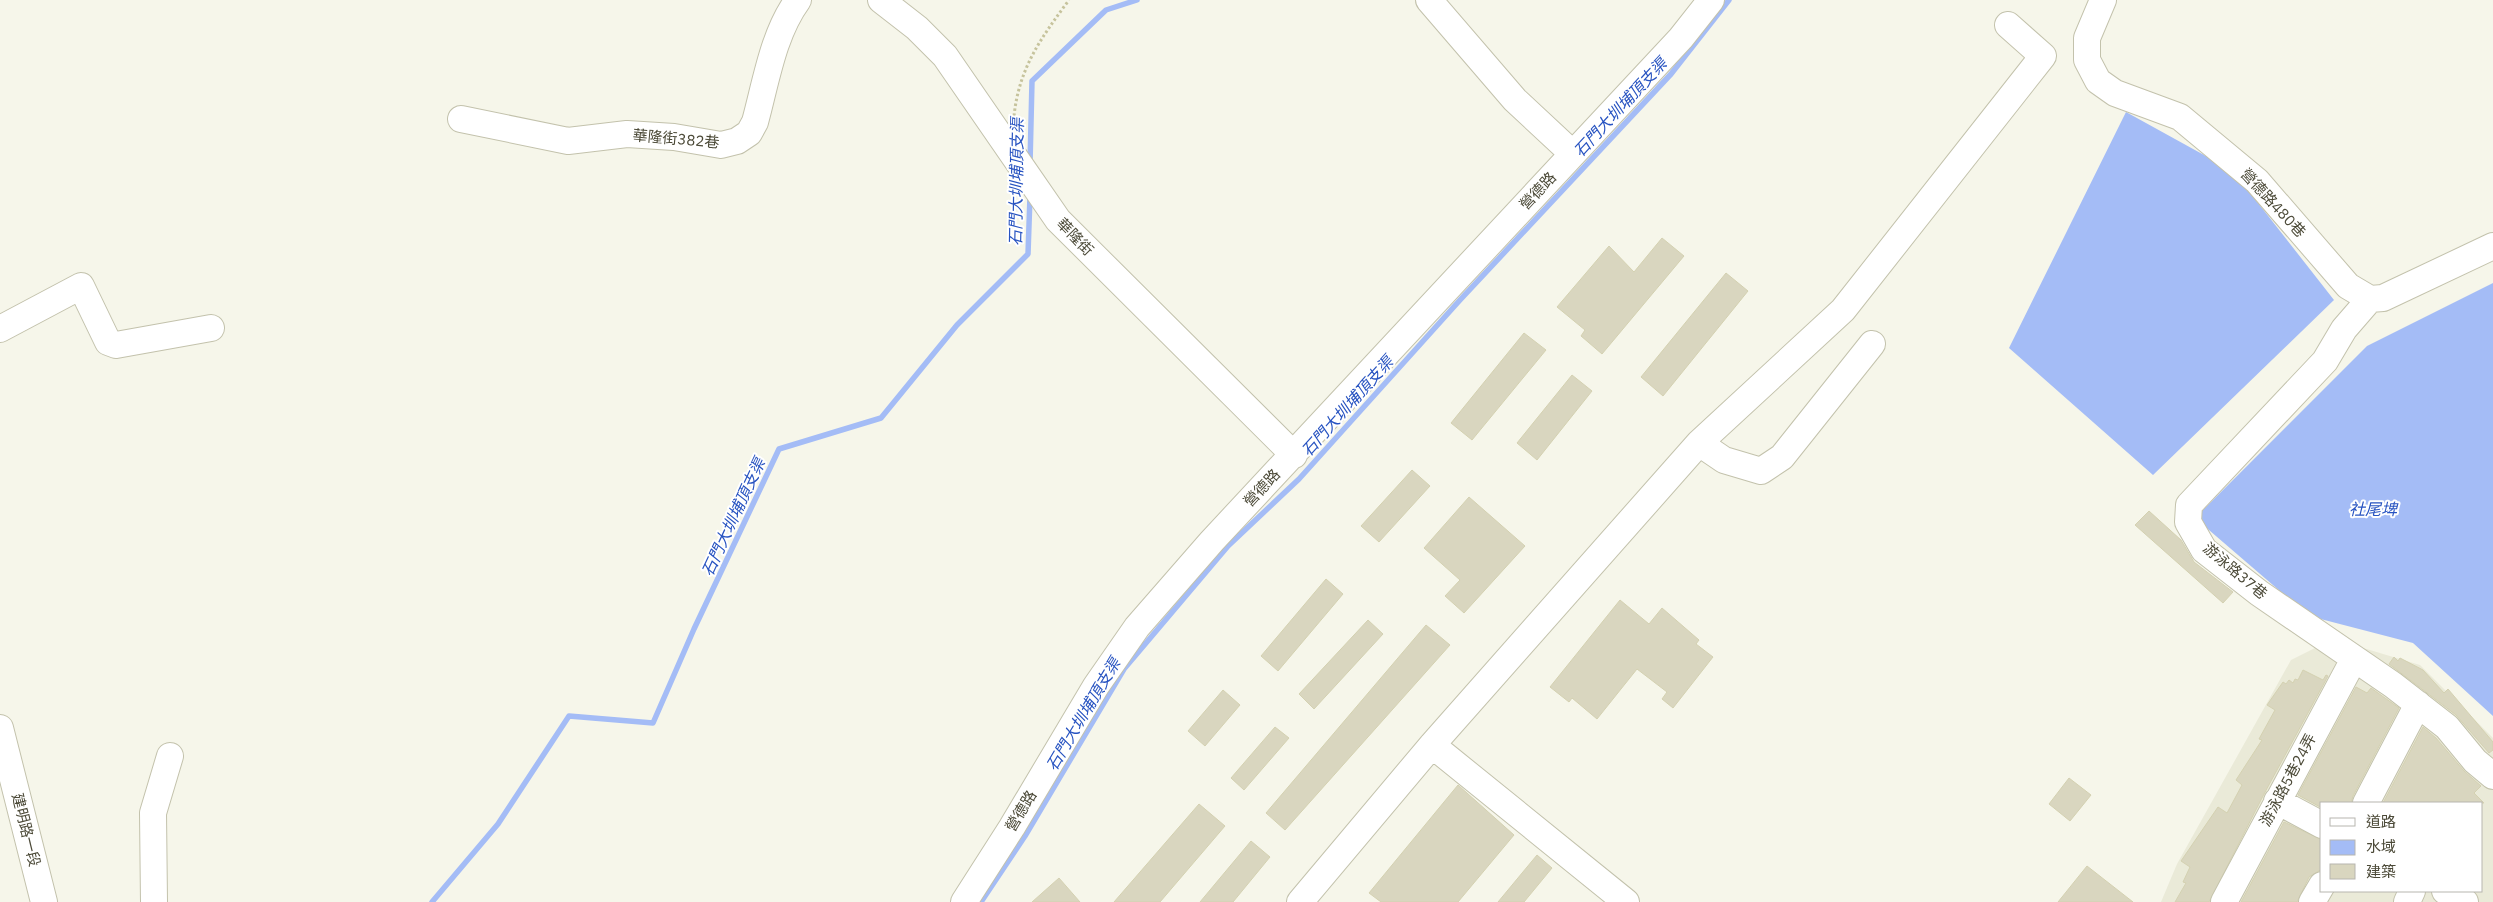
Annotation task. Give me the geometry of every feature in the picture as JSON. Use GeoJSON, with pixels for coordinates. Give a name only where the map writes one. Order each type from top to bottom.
{"type":"FeatureCollection","features":[{"type":"Feature","properties":{"kind":"street","name":"華隆街382巷"},"geometry":{"type":"LineString","coordinates":[[461,119],[568,141],[627,134],[674,137],[721,145],[737,141],[749,133],[755,122],[774,52],[790,12],[798,0]]}},
{"type":"Feature","properties":{"kind":"street","name":"華隆街"},"geometry":{"type":"LineString","coordinates":[[881,0],[917,28],[945,56],[1058,220],[1294,454]]}},
{"type":"Feature","properties":{"kind":"street"},"geometry":{"type":"LineString","coordinates":[[1429,0],[1515,100],[1573,154]]}},
{"type":"Feature","properties":{"kind":"street","name":"營德路"},"geometry":{"type":"LineString","coordinates":[[964,902],[1012,827],[1096,686],[1137,627],[1212,541],[1681,38],[1711,0]]}},
{"type":"Feature","properties":{"kind":"street","name":"營德路480巷"},"geometry":{"type":"LineString","coordinates":[[2103,0],[2087,38],[2087,60],[2098,81],[2114,93],[2180,118],[2257,181],[2348,286],[2370,299]]}},
{"type":"Feature","properties":{"kind":"street"},"geometry":{"type":"LineString","coordinates":[[1300,902],[1432,745],[1699,443],[1842,310],[2043,56],[2008,25]]}},
{"type":"Feature","properties":{"kind":"street"},"geometry":{"type":"LineString","coordinates":[[2370,299],[2383,298],[2493,246]]}},
{"type":"Feature","properties":{"kind":"street"},"geometry":{"type":"LineString","coordinates":[[0,329],[81,286],[108,342],[116,345],[211,328]]}},
{"type":"Feature","properties":{"kind":"street","name":"游泳路37巷"},"geometry":{"type":"LineString","coordinates":[[2370,299],[2344,329],[2325,361],[2189,505],[2188,522],[2204,550],[2259,593],[2448,727],[2475,761],[2493,776]]}},
{"type":"Feature","properties":{"kind":"street"},"geometry":{"type":"LineString","coordinates":[[1699,443],[1724,460],[1761,471],[1782,457],[1872,344]]}},
{"type":"Feature","properties":{"kind":"street","name":"游泳路5巷24弄"},"geometry":{"type":"LineString","coordinates":[[2224,902],[2354,659]]}},
{"type":"Feature","properties":{"kind":"street"},"geometry":{"type":"LineString","coordinates":[[2367,802],[2418,704]]}},
{"type":"Feature","properties":{"kind":"street","name":"建明路一段"},"geometry":{"type":"LineString","coordinates":[[0,728],[44,902]]}},
{"type":"Feature","properties":{"kind":"street"},"geometry":{"type":"LineString","coordinates":[[1432,745],[1626,902]]}},
{"type":"Feature","properties":{"kind":"street"},"geometry":{"type":"LineString","coordinates":[[154,902],[153,813],[170,756]]}},
{"type":"Feature","properties":{"kind":"street"},"geometry":{"type":"LineString","coordinates":[[2277,801],[2320,824]]}},
{"type":"Feature","properties":{"kind":"street"},"geometry":{"type":"LineString","coordinates":[[2312,902],[2320,888]]}},
{"type":"Feature","properties":{"kind":"street"},"geometry":{"type":"LineString","coordinates":[[2447,892],[2465,902]]}},
{"type":"Feature","properties":{"kind":"path"},"geometry":{"type":"LineString","coordinates":[[1013,120],[1019,82],[1031,56],[1045,32],[1069,0]]}},
{"type":"Feature","properties":{"kind":"shaded area"},"geometry":{"type":"Polygon","coordinates":[[[2333,639],[2420,665],[2493,738],[2493,902],[2161,902],[2177,864],[2291,660],[2333,639]]]}},
{"type":"Feature","properties":{"kind":"water"},"geometry":{"type":"Polygon","coordinates":[[[2126,112],[2233,171],[2334,300],[2153,475],[2009,348],[2126,112]]]}},
{"type":"Feature","properties":{"kind":"water","name":"社尾埤"},"geometry":{"type":"Polygon","coordinates":[[[2493,283],[2493,716],[2413,643],[2309,616],[2195,518],[2367,346],[2493,283]]]}},
{"type":"Feature","properties":{"kind":"building"},"geometry":{"type":"Polygon","coordinates":[[[1662,238],[1684,256],[1602,354],[1581,336],[1585,330],[1557,307],[1609,246],[1634,272],[1662,238]]]}},
{"type":"Feature","properties":{"kind":"building"},"geometry":{"type":"Polygon","coordinates":[[[1726,273],[1748,291],[1663,396],[1641,377],[1726,273]]]}},
{"type":"Feature","properties":{"kind":"building"},"geometry":{"type":"Polygon","coordinates":[[[1524,333],[1546,350],[1472,440],[1451,423],[1524,333]]]}},
{"type":"Feature","properties":{"kind":"building"},"geometry":{"type":"Polygon","coordinates":[[[1572,375],[1592,391],[1537,460],[1517,443],[1572,375]]]}},
{"type":"Feature","properties":{"kind":"building"},"geometry":{"type":"Polygon","coordinates":[[[1412,470],[1430,486],[1379,542],[1361,526],[1412,470]]]}},
{"type":"Feature","properties":{"kind":"building"},"geometry":{"type":"Polygon","coordinates":[[[1469,497],[1525,546],[1464,613],[1445,596],[1460,580],[1424,548],[1469,497]]]}},
{"type":"Feature","properties":{"kind":"building"},"geometry":{"type":"Polygon","coordinates":[[[2149,511],[2181,540],[2194,562],[2233,592],[2223,603],[2135,525],[2149,511]]]}},
{"type":"Feature","properties":{"kind":"building"},"geometry":{"type":"Polygon","coordinates":[[[1326,579],[1343,594],[1278,671],[1261,656],[1326,579]]]}},
{"type":"Feature","properties":{"kind":"building"},"geometry":{"type":"Polygon","coordinates":[[[1620,600],[1649,624],[1662,608],[1699,640],[1696,644],[1713,657],[1673,708],[1662,699],[1667,692],[1637,669],[1597,719],[1572,698],[1569,702],[1550,687],[1620,600]]]}},
{"type":"Feature","properties":{"kind":"building"},"geometry":{"type":"Polygon","coordinates":[[[1368,620],[1383,634],[1314,709],[1299,694],[1368,620]]]}},
{"type":"Feature","properties":{"kind":"building"},"geometry":{"type":"Polygon","coordinates":[[[1426,625],[1450,645],[1285,830],[1266,813],[1426,625]]]}},
{"type":"Feature","properties":{"kind":"building"},"geometry":{"type":"Polygon","coordinates":[[[2394,657],[2398,661],[2400,658],[2423,670],[2444,693],[2448,689],[2493,742],[2493,750],[2489,753],[2456,715],[2389,664],[2394,657]]]}},
{"type":"Feature","properties":{"kind":"building"},"geometry":{"type":"Polygon","coordinates":[[[2303,670],[2323,680],[2326,675],[2328,676],[2264,794],[2209,902],[2175,902],[2186,883],[2183,882],[2190,867],[2181,861],[2218,807],[2227,813],[2242,785],[2236,780],[2262,740],[2259,739],[2275,710],[2267,705],[2283,682],[2286,684],[2289,680],[2293,683],[2295,679],[2298,680],[2303,670]]]}},
{"type":"Feature","properties":{"kind":"building"},"geometry":{"type":"Polygon","coordinates":[[[2356,687],[2367,693],[2371,688],[2399,708],[2351,802],[2320,802],[2320,807],[2298,795],[2356,687]]]}},
{"type":"Feature","properties":{"kind":"building"},"geometry":{"type":"Polygon","coordinates":[[[1223,690],[1240,705],[1205,746],[1188,731],[1223,690]]]}},
{"type":"Feature","properties":{"kind":"building"},"geometry":{"type":"Polygon","coordinates":[[[1275,727],[1289,738],[1244,790],[1231,778],[1275,727]]]}},
{"type":"Feature","properties":{"kind":"building"},"geometry":{"type":"Polygon","coordinates":[[[2423,727],[2436,738],[2464,771],[2481,786],[2474,793],[2483,802],[2384,802],[2423,727]]]}},
{"type":"Feature","properties":{"kind":"building"},"geometry":{"type":"Polygon","coordinates":[[[2069,778],[2091,795],[2070,821],[2049,804],[2069,778]]]}},
{"type":"Feature","properties":{"kind":"building"},"geometry":{"type":"Polygon","coordinates":[[[1458,785],[1514,835],[1458,902],[1381,902],[1369,893],[1458,785]]]}},
{"type":"Feature","properties":{"kind":"building"},"geometry":{"type":"Polygon","coordinates":[[[1199,804],[1225,826],[1160,902],[1114,902],[1199,804]]]}},
{"type":"Feature","properties":{"kind":"building"},"geometry":{"type":"Polygon","coordinates":[[[2284,822],[2320,839],[2320,870],[2309,877],[2297,902],[2241,902],[2284,822]]]}},
{"type":"Feature","properties":{"kind":"building"},"geometry":{"type":"Polygon","coordinates":[[[1251,841],[1270,857],[1233,902],[1200,902],[1251,841]]]}},
{"type":"Feature","properties":{"kind":"building"},"geometry":{"type":"Polygon","coordinates":[[[1537,855],[1552,868],[1524,902],[1498,902],[1537,855]]]}},
{"type":"Feature","properties":{"kind":"building"},"geometry":{"type":"Polygon","coordinates":[[[2087,866],[2133,902],[2058,902],[2087,866]]]}},
{"type":"Feature","properties":{"kind":"building"},"geometry":{"type":"Polygon","coordinates":[[[1059,878],[1080,902],[1032,902],[1059,878]]]}},
{"type":"Feature","properties":{"kind":"waterway","name":"石門大圳埔頂支渠"},"geometry":{"type":"LineString","coordinates":[[1030,164],[1032,81],[1106,10],[1137,0]]}},
{"type":"Feature","properties":{"kind":"waterway","name":"石門大圳埔頂支渠"},"geometry":{"type":"LineString","coordinates":[[981,902],[1025,836],[1124,669],[1228,546],[1299,479],[1460,300],[1671,74],[1729,0]]}},
{"type":"Feature","properties":{"kind":"waterway","name":"石門大圳埔頂支渠"},"geometry":{"type":"LineString","coordinates":[[432,902],[498,824],[569,716],[653,723],[694,629],[779,449],[881,418],[957,325],[1028,254],[1030,196]]}}]}
